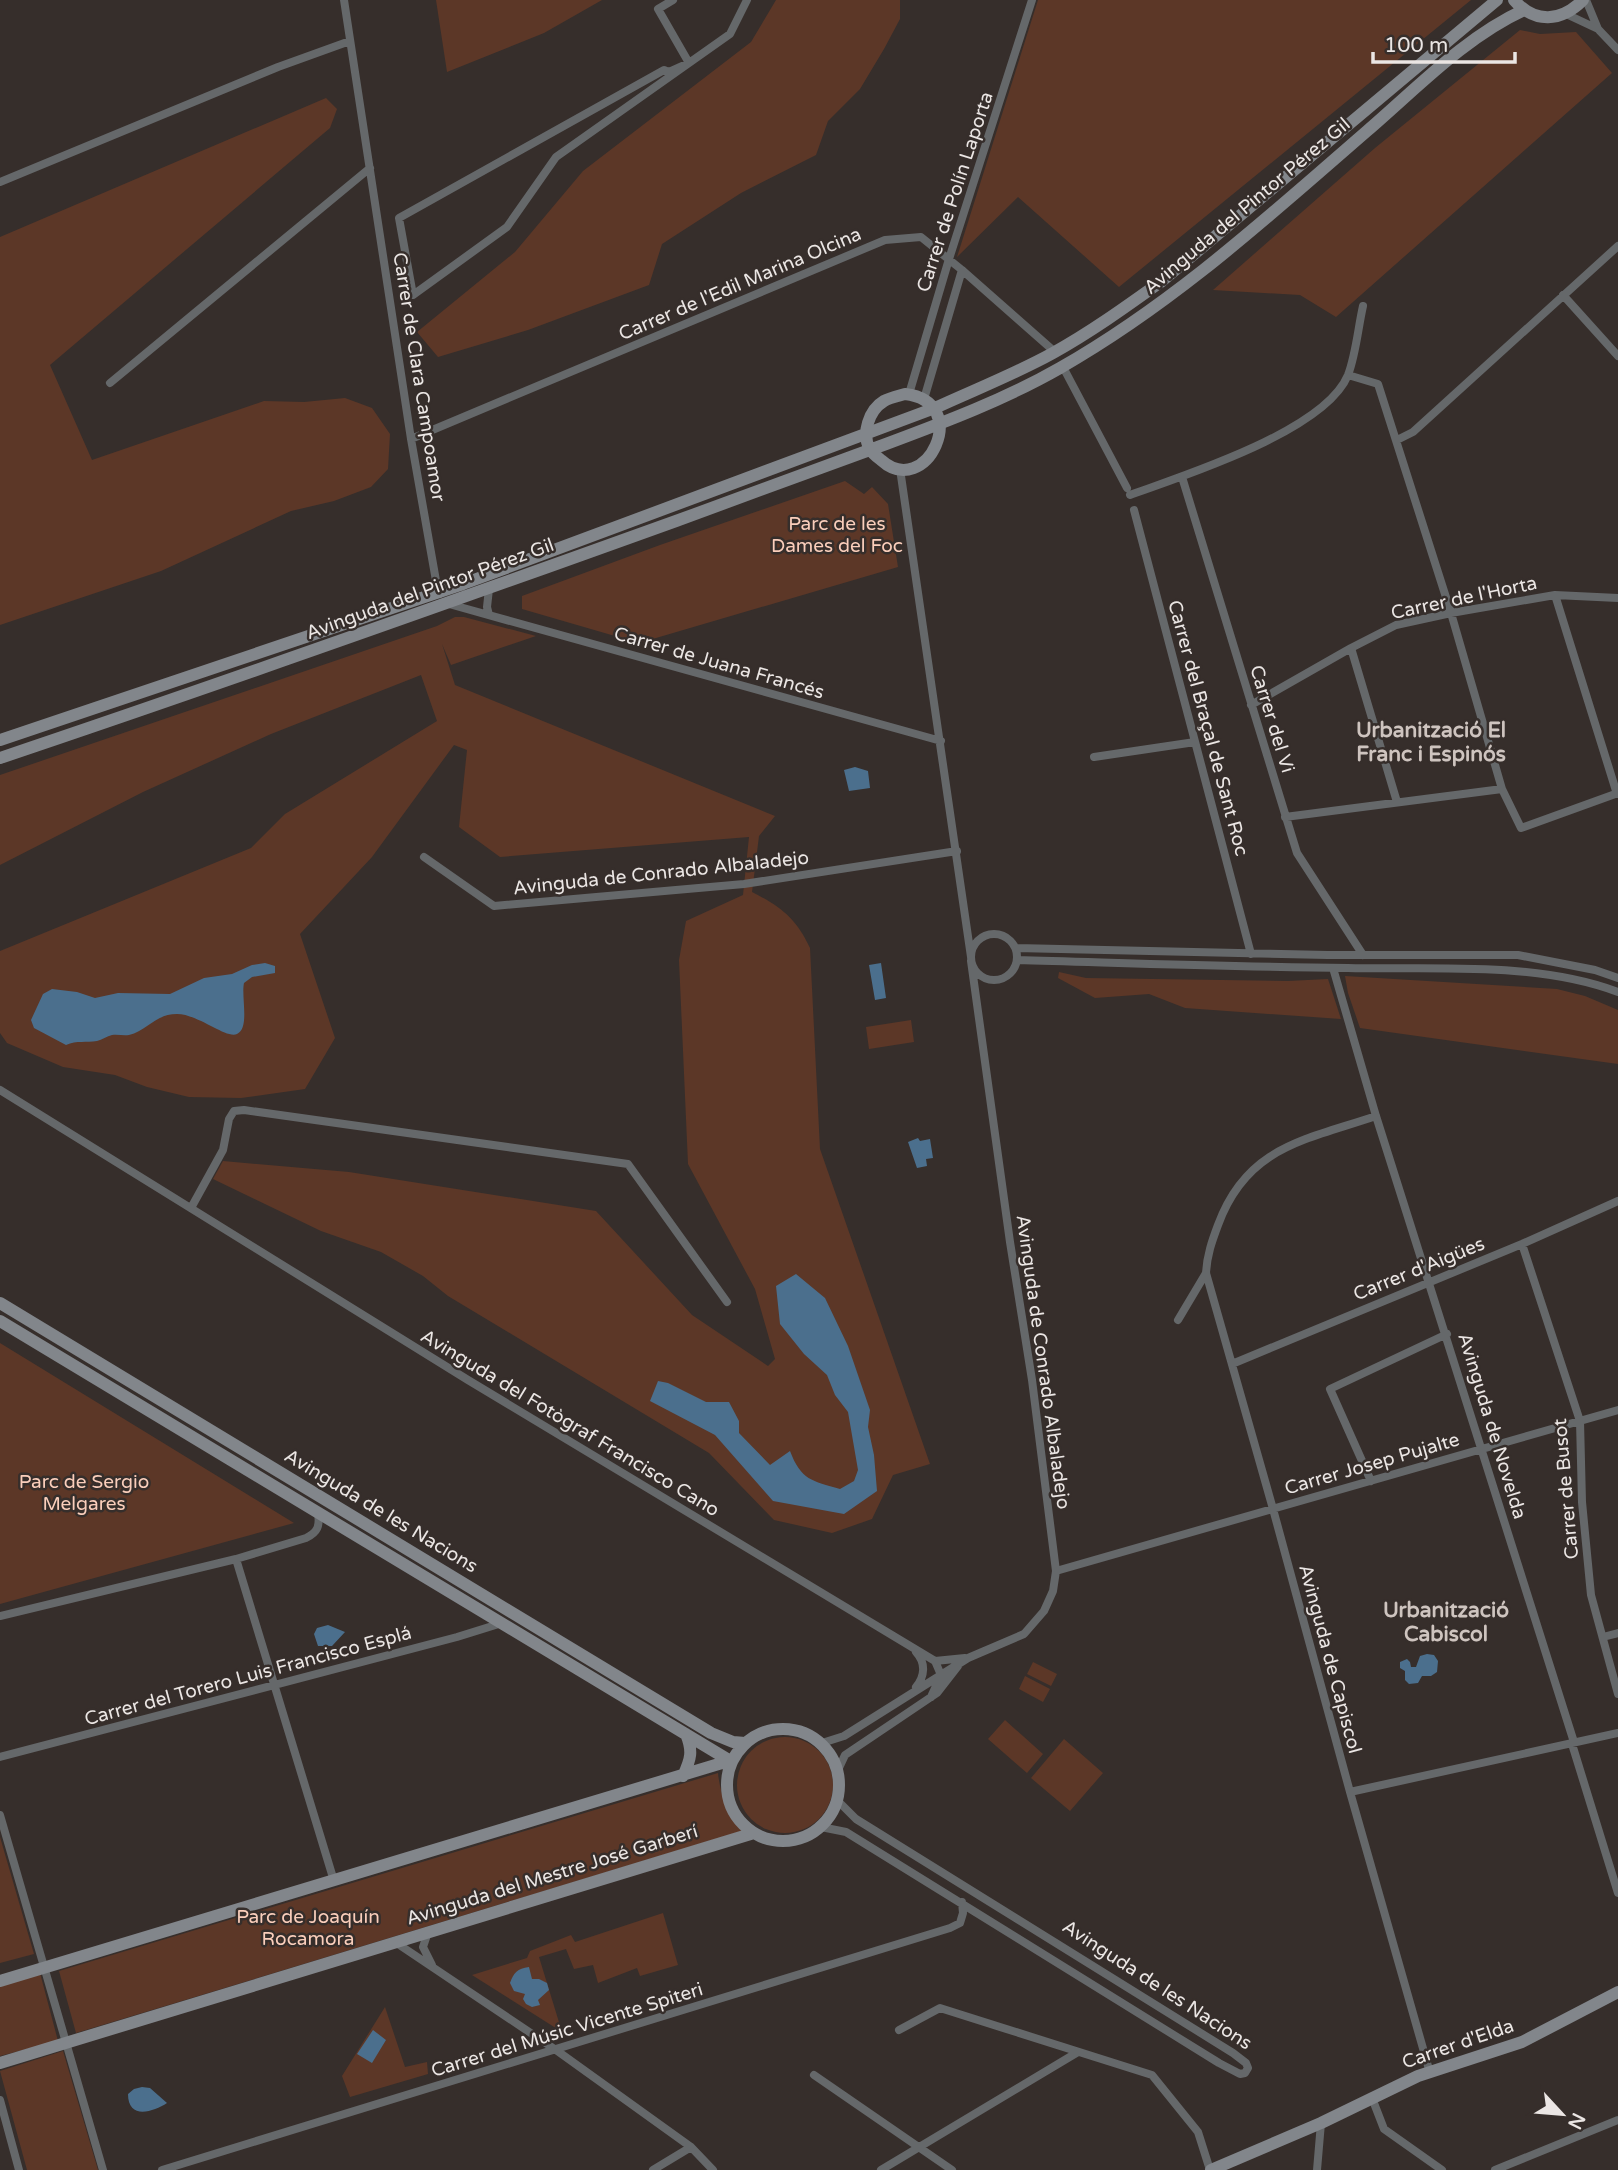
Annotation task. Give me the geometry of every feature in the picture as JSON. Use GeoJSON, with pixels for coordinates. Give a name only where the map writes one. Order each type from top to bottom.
{"type":"FeatureCollection","features":[{"type":"Feature","properties":{"kind":"street","name":"Carrer de Clara Campoamor"},"geometry":{"type":"LineString","coordinates":[[344,0],[411,439],[438,592]]}},
{"type":"Feature","properties":{"kind":"street"},"geometry":{"type":"LineString","coordinates":[[673,0],[658,9],[689,63],[669,72],[664,70],[399,218],[414,295],[507,227],[556,157],[730,34],[747,0]]}},
{"type":"Feature","properties":{"kind":"street","name":"Carrer de Polín Laporta"},"geometry":{"type":"LineString","coordinates":[[909,394],[1032,0]]}},
{"type":"Feature","properties":{"kind":"street","name":"Avinguda del Pintor Pérez Gil"},"geometry":{"type":"LineString","coordinates":[[0,740],[475,580],[935,408],[1055,352],[1109,319],[1162,281],[1497,0]]}},
{"type":"Feature","properties":{"kind":"street"},"geometry":{"type":"LineString","coordinates":[[1514,0],[1524,10],[1544,18],[1566,14],[1584,0],[1598,29],[1618,50]]}},
{"type":"Feature","properties":{"kind":"street","name":"Avinguda del Pintor Pérez Gil"},"geometry":{"type":"LineString","coordinates":[[0,758],[449,604],[940,424],[1037,381],[1121,331],[1189,282],[1225,254],[1434,72],[1499,22],[1524,10]]}},
{"type":"Feature","properties":{"kind":"street"},"geometry":{"type":"LineString","coordinates":[[1566,14],[1598,29]]}},
{"type":"Feature","properties":{"kind":"street"},"geometry":{"type":"LineString","coordinates":[[0,182],[278,67],[350,41]]}},
{"type":"Feature","properties":{"kind":"street"},"geometry":{"type":"LineString","coordinates":[[110,383],[370,168]]}},
{"type":"Feature","properties":{"kind":"street","name":"Carrer de l'Edil Marina Olcina"},"geometry":{"type":"LineString","coordinates":[[411,439],[885,240],[921,237],[1055,352]]}},
{"type":"Feature","properties":{"kind":"street"},"geometry":{"type":"LineString","coordinates":[[1396,440],[1413,432],[1618,246]]}},
{"type":"Feature","properties":{"kind":"street","name":"Carrer de Polín Laporta"},"geometry":{"type":"LineString","coordinates":[[924,399],[962,270]]}},
{"type":"Feature","properties":{"kind":"street"},"geometry":{"type":"LineString","coordinates":[[1563,295],[1618,356]]}},
{"type":"Feature","properties":{"kind":"street"},"geometry":{"type":"LineString","coordinates":[[1063,367],[1128,491],[1182,477],[1265,443],[1328,404],[1348,375],[1363,306]]}},
{"type":"Feature","properties":{"kind":"street"},"geometry":{"type":"LineString","coordinates":[[1348,375],[1378,384],[1451,612],[1502,789],[1521,828],[1618,794],[1555,595]]}},
{"type":"Feature","properties":{"kind":"street"},"geometry":{"type":"LineString","coordinates":[[909,394],[924,399],[935,408],[940,424],[939,439],[923,465],[900,469],[885,464],[870,450],[865,435],[872,415],[883,401],[909,394]]}},
{"type":"Feature","properties":{"kind":"street","name":"Avinguda de Conrado Albaladejo"},"geometry":{"type":"LineString","coordinates":[[900,469],[1032,1380],[1056,1571]]}},
{"type":"Feature","properties":{"kind":"street","name":"Carrer del Vi"},"geometry":{"type":"LineString","coordinates":[[1182,477],[1297,853],[1363,955]]}},
{"type":"Feature","properties":{"kind":"street","name":"Carrer del Braçal de Sant Roc"},"geometry":{"type":"LineString","coordinates":[[1134,510],[1251,954]]}},
{"type":"Feature","properties":{"kind":"street"},"geometry":{"type":"LineString","coordinates":[[489,589],[489,615]]}},
{"type":"Feature","properties":{"kind":"street"},"geometry":{"type":"LineString","coordinates":[[438,592],[449,604]]}},
{"type":"Feature","properties":{"kind":"street","name":"Carrer de l'Horta"},"geometry":{"type":"LineString","coordinates":[[1251,705],[1396,625],[1451,612],[1555,595],[1618,598]]}},
{"type":"Feature","properties":{"kind":"street","name":"Carrer de Juana Francés"},"geometry":{"type":"LineString","coordinates":[[449,604],[941,741]]}},
{"type":"Feature","properties":{"kind":"street"},"geometry":{"type":"LineString","coordinates":[[1351,648],[1396,802]]}},
{"type":"Feature","properties":{"kind":"street"},"geometry":{"type":"LineString","coordinates":[[1094,757],[1195,742]]}},
{"type":"Feature","properties":{"kind":"street"},"geometry":{"type":"LineString","coordinates":[[1285,817],[1502,789]]}},
{"type":"Feature","properties":{"kind":"street","name":"Avinguda de Conrado Albaladejo"},"geometry":{"type":"LineString","coordinates":[[424,857],[494,906],[744,884],[957,851]]}},
{"type":"Feature","properties":{"kind":"street"},"geometry":{"type":"LineString","coordinates":[[967,928],[973,934],[983,936],[1000,934],[1010,939],[1017,948],[1017,960],[1008,976],[982,986],[975,993]]}},
{"type":"Feature","properties":{"kind":"street"},"geometry":{"type":"LineString","coordinates":[[983,936],[975,943],[971,959],[978,974],[993,981]]}},
{"type":"Feature","properties":{"kind":"street"},"geometry":{"type":"LineString","coordinates":[[1017,948],[1251,954],[1518,955],[1595,970],[1618,978]]}},
{"type":"Feature","properties":{"kind":"street"},"geometry":{"type":"LineString","coordinates":[[1017,960],[1497,969],[1571,979],[1618,992]]}},
{"type":"Feature","properties":{"kind":"street","name":"Avinguda de Novelda"},"geometry":{"type":"LineString","coordinates":[[1333,968],[1376,1116],[1573,1739],[1572,1744],[1618,1894]]}},
{"type":"Feature","properties":{"kind":"street","name":"Avinguda del Fotògraf Francisco Cano"},"geometry":{"type":"LineString","coordinates":[[0,1090],[468,1380],[935,1661]]}},
{"type":"Feature","properties":{"kind":"street"},"geometry":{"type":"LineString","coordinates":[[191,1208],[223,1150],[229,1119],[234,1111],[244,1110],[628,1164],[727,1302]]}},
{"type":"Feature","properties":{"kind":"street","name":"Avinguda de Capiscol"},"geometry":{"type":"LineString","coordinates":[[1376,1116],[1314,1135],[1274,1153],[1242,1179],[1224,1210],[1208,1254],[1206,1273],[1430,2073]]}},
{"type":"Feature","properties":{"kind":"street","name":"Carrer d'Aigües"},"geometry":{"type":"LineString","coordinates":[[1232,1364],[1522,1244],[1618,1201]]}},
{"type":"Feature","properties":{"kind":"street","name":"Carrer de Busot"},"geometry":{"type":"LineString","coordinates":[[1522,1244],[1580,1421],[1583,1502],[1591,1594],[1618,1694]]}},
{"type":"Feature","properties":{"kind":"street"},"geometry":{"type":"LineString","coordinates":[[1178,1320],[1206,1273]]}},
{"type":"Feature","properties":{"kind":"street","name":"Avinguda de les Nacions"},"geometry":{"type":"LineString","coordinates":[[0,1303],[710,1733],[733,1742],[745,1743]]}},
{"type":"Feature","properties":{"kind":"street","name":"Avinguda de les Nacions"},"geometry":{"type":"LineString","coordinates":[[0,1321],[731,1763]]}},
{"type":"Feature","properties":{"kind":"street"},"geometry":{"type":"LineString","coordinates":[[1371,1481],[1330,1389],[1447,1334]]}},
{"type":"Feature","properties":{"kind":"street","name":"Carrer Josep Pujalte"},"geometry":{"type":"LineString","coordinates":[[1056,1571],[1618,1410]]}},
{"type":"Feature","properties":{"kind":"street"},"geometry":{"type":"LineString","coordinates":[[0,1616],[236,1559],[303,1539],[316,1533],[320,1524],[318,1513]]}},
{"type":"Feature","properties":{"kind":"street"},"geometry":{"type":"LineString","coordinates":[[236,1559],[334,1881]]}},
{"type":"Feature","properties":{"kind":"street"},"geometry":{"type":"LineString","coordinates":[[822,1743],[844,1736],[968,1658],[1024,1634],[1044,1611],[1053,1591],[1056,1571]]}},
{"type":"Feature","properties":{"kind":"street","name":"Carrer del Torero Luis Francisco Esplá"},"geometry":{"type":"LineString","coordinates":[[0,1757],[502,1623]]}},
{"type":"Feature","properties":{"kind":"street"},"geometry":{"type":"LineString","coordinates":[[1603,1637],[1618,1633]]}},
{"type":"Feature","properties":{"kind":"street"},"geometry":{"type":"LineString","coordinates":[[911,1648],[921,1658],[924,1668],[922,1680],[911,1693]]}},
{"type":"Feature","properties":{"kind":"street"},"geometry":{"type":"LineString","coordinates":[[934,1695],[940,1675],[935,1661],[968,1658]]}},
{"type":"Feature","properties":{"kind":"street"},"geometry":{"type":"LineString","coordinates":[[838,1770],[845,1755],[934,1695],[968,1658]]}},
{"type":"Feature","properties":{"kind":"street"},"geometry":{"type":"LineString","coordinates":[[790,1728],[807,1733],[822,1743],[834,1759],[840,1789],[832,1813],[821,1827],[799,1839],[779,1842],[754,1833],[741,1823],[731,1808],[727,1789],[731,1763],[752,1736],[769,1730],[790,1728]]}},
{"type":"Feature","properties":{"kind":"street"},"geometry":{"type":"LineString","coordinates":[[683,1776],[692,1755],[685,1733]]}},
{"type":"Feature","properties":{"kind":"street"},"geometry":{"type":"LineString","coordinates":[[1350,1793],[1618,1733]]}},
{"type":"Feature","properties":{"kind":"street"},"geometry":{"type":"LineString","coordinates":[[0,1981],[722,1763],[731,1763]]}},
{"type":"Feature","properties":{"kind":"street","name":"Avinguda de les Nacions"},"geometry":{"type":"LineString","coordinates":[[821,1827],[846,1832],[1219,2063],[1240,2074],[1245,2073],[1247,2063],[1233,2053],[856,1819],[838,1801]]}},
{"type":"Feature","properties":{"kind":"street"},"geometry":{"type":"LineString","coordinates":[[0,1815],[103,2170]]}},
{"type":"Feature","properties":{"kind":"street","name":"Avinguda del Mestre José Garberí"},"geometry":{"type":"LineString","coordinates":[[0,2063],[754,1833]]}},
{"type":"Feature","properties":{"kind":"street","name":"Carrer del Músic Vicente Spiteri"},"geometry":{"type":"LineString","coordinates":[[162,2170],[950,1928],[960,1923],[962,1902]]}},
{"type":"Feature","properties":{"kind":"street"},"geometry":{"type":"LineString","coordinates":[[428,1932],[424,1947],[432,1965]]}},
{"type":"Feature","properties":{"kind":"street"},"geometry":{"type":"LineString","coordinates":[[395,1942],[555,2050],[691,2147],[713,2170]]}},
{"type":"Feature","properties":{"kind":"street","name":"Carrer d'Elda"},"geometry":{"type":"LineString","coordinates":[[1211,2170],[1309,2129],[1430,2073],[1522,2042],[1618,1992]]}},
{"type":"Feature","properties":{"kind":"street"},"geometry":{"type":"LineString","coordinates":[[899,2030],[940,2007],[1152,2075],[1198,2132],[1211,2170]]}},
{"type":"Feature","properties":{"kind":"street"},"geometry":{"type":"LineString","coordinates":[[881,2170],[1077,2052]]}},
{"type":"Feature","properties":{"kind":"street"},"geometry":{"type":"LineString","coordinates":[[814,2075],[952,2170]]}},
{"type":"Feature","properties":{"kind":"street"},"geometry":{"type":"LineString","coordinates":[[1372,2098],[1384,2129],[1442,2170]]}},
{"type":"Feature","properties":{"kind":"street"},"geometry":{"type":"LineString","coordinates":[[0,2100],[19,2170]]}},
{"type":"Feature","properties":{"kind":"street"},"geometry":{"type":"LineString","coordinates":[[1495,2170],[1618,2120]]}},
{"type":"Feature","properties":{"kind":"street"},"geometry":{"type":"LineString","coordinates":[[1317,2170],[1321,2123]]}},
{"type":"Feature","properties":{"kind":"street"},"geometry":{"type":"LineString","coordinates":[[653,2170],[691,2147]]}},
{"type":"Feature","properties":{"kind":"green space"},"geometry":{"type":"Polygon","coordinates":[[[436,0],[602,0],[544,33],[447,72],[436,0]]]}},
{"type":"Feature","properties":{"kind":"green space"},"geometry":{"type":"Polygon","coordinates":[[[776,0],[900,0],[900,19],[884,49],[860,89],[828,121],[816,155],[741,193],[662,244],[649,285],[528,330],[438,357],[417,332],[515,252],[583,171],[751,42],[776,0]]]}},
{"type":"Feature","properties":{"kind":"green space"},"geometry":{"type":"Polygon","coordinates":[[[1038,0],[1471,0],[1119,287],[1018,197],[957,257],[1038,0]]]}},
{"type":"Feature","properties":{"kind":"green space"},"geometry":{"type":"Polygon","coordinates":[[[1520,30],[1540,34],[1576,32],[1612,73],[1336,317],[1300,295],[1213,290],[1375,148],[1520,30]]]}},
{"type":"Feature","properties":{"kind":"green space"},"geometry":{"type":"Polygon","coordinates":[[[326,98],[337,109],[330,128],[50,365],[92,460],[264,401],[304,402],[345,398],[372,408],[390,434],[388,469],[371,487],[334,501],[291,511],[161,571],[0,625],[0,237],[326,98]]]}},
{"type":"Feature","properties":{"kind":"green space","name":"Parc de les Dames del Foc"},"geometry":{"type":"Polygon","coordinates":[[[845,481],[864,494],[872,487],[888,504],[898,567],[639,643],[522,609],[522,596],[845,481]]]}},
{"type":"Feature","properties":{"kind":"green space"},"geometry":{"type":"Polygon","coordinates":[[[455,617],[536,636],[451,665],[442,644],[455,685],[775,816],[759,836],[752,892],[787,914],[810,948],[820,1149],[930,1464],[893,1475],[872,1519],[832,1533],[774,1520],[709,1453],[448,1296],[423,1276],[381,1252],[321,1231],[213,1179],[223,1161],[349,1172],[596,1211],[692,1315],[768,1366],[775,1359],[755,1289],[688,1164],[679,960],[686,921],[743,895],[749,837],[500,857],[459,827],[467,750],[454,745],[372,857],[300,934],[335,1038],[305,1089],[241,1098],[189,1097],[147,1087],[115,1075],[63,1067],[7,1043],[0,1033],[0,951],[251,848],[285,814],[437,721],[421,675],[271,734],[143,792],[0,865],[0,775],[437,626],[455,617]]]}},
{"type":"Feature","properties":{"kind":"green space"},"geometry":{"type":"Polygon","coordinates":[[[1059,972],[1086,978],[1288,981],[1328,979],[1341,1019],[1185,1008],[1149,994],[1095,998],[1058,978],[1059,972]]]}},
{"type":"Feature","properties":{"kind":"green space"},"geometry":{"type":"Polygon","coordinates":[[[1345,976],[1557,989],[1585,996],[1618,1010],[1618,1064],[1360,1028],[1345,976]]]}},
{"type":"Feature","properties":{"kind":"green space"},"geometry":{"type":"Polygon","coordinates":[[[911,1020],[914,1042],[869,1049],[866,1027],[911,1020]]]}},
{"type":"Feature","properties":{"kind":"green space","name":"Parc de Sergio Melgares"},"geometry":{"type":"Polygon","coordinates":[[[0,1343],[294,1523],[0,1604],[0,1343]]]}},
{"type":"Feature","properties":{"kind":"green space"},"geometry":{"type":"Polygon","coordinates":[[[1033,1662],[1057,1674],[1051,1686],[1027,1674],[1033,1662]]]}},
{"type":"Feature","properties":{"kind":"green space"},"geometry":{"type":"Polygon","coordinates":[[[1025,1676],[1050,1689],[1043,1702],[1019,1689],[1025,1676]]]}},
{"type":"Feature","properties":{"kind":"green space"},"geometry":{"type":"Polygon","coordinates":[[[1005,1720],[1043,1754],[1027,1773],[988,1739],[1005,1720]]]}},
{"type":"Feature","properties":{"kind":"green space"},"geometry":{"type":"Polygon","coordinates":[[[785,1737],[803,1741],[819,1751],[829,1767],[833,1785],[829,1803],[819,1819],[803,1829],[785,1833],[767,1829],[751,1819],[741,1803],[737,1785],[741,1767],[751,1751],[767,1741],[785,1737]]]}},
{"type":"Feature","properties":{"kind":"green space"},"geometry":{"type":"Polygon","coordinates":[[[1064,1739],[1103,1773],[1070,1811],[1031,1778],[1064,1739]]]}},
{"type":"Feature","properties":{"kind":"green space","name":"Parc de Joaquín Rocamora"},"geometry":{"type":"Polygon","coordinates":[[[718,1773],[726,1804],[742,1831],[76,2033],[59,1971],[718,1773]]]}},
{"type":"Feature","properties":{"kind":"green space"},"geometry":{"type":"Polygon","coordinates":[[[0,1837],[34,1954],[0,1963],[0,1837]]]}},
{"type":"Feature","properties":{"kind":"green space"},"geometry":{"type":"Polygon","coordinates":[[[663,1913],[678,1965],[640,1976],[637,1968],[598,1983],[593,1965],[574,1969],[566,1949],[539,1957],[562,2032],[472,1975],[527,1958],[530,1951],[571,1935],[575,1942],[663,1913]]]}},
{"type":"Feature","properties":{"kind":"green space"},"geometry":{"type":"Polygon","coordinates":[[[40,1973],[58,2041],[0,2056],[0,1985],[40,1973]]]}},
{"type":"Feature","properties":{"kind":"green space"},"geometry":{"type":"Polygon","coordinates":[[[385,2007],[405,2067],[427,2062],[428,2074],[350,2097],[342,2076],[385,2007]]]}},
{"type":"Feature","properties":{"kind":"green space"},"geometry":{"type":"Polygon","coordinates":[[[63,2051],[98,2170],[27,2170],[0,2071],[63,2051]]]}},
{"type":"Feature","properties":{"kind":"water"},"geometry":{"type":"Polygon","coordinates":[[[855,767],[868,771],[870,788],[849,791],[844,770],[855,767]]]}},
{"type":"Feature","properties":{"kind":"water"},"geometry":{"type":"Polygon","coordinates":[[[265,963],[275,966],[275,973],[252,977],[244,983],[244,1019],[241,1031],[237,1034],[226,1033],[194,1018],[177,1014],[163,1017],[129,1035],[112,1035],[97,1041],[66,1045],[34,1028],[31,1020],[43,994],[52,989],[77,992],[95,998],[118,993],[170,994],[204,978],[232,974],[252,965],[265,963]]]}},
{"type":"Feature","properties":{"kind":"water"},"geometry":{"type":"Polygon","coordinates":[[[881,963],[886,998],[875,1000],[869,965],[881,963]]]}},
{"type":"Feature","properties":{"kind":"water"},"geometry":{"type":"Polygon","coordinates":[[[918,1138],[920,1141],[930,1139],[933,1158],[926,1159],[927,1166],[917,1168],[908,1142],[918,1138]]]}},
{"type":"Feature","properties":{"kind":"water"},"geometry":{"type":"Polygon","coordinates":[[[796,1274],[825,1298],[848,1346],[870,1410],[868,1427],[877,1491],[844,1514],[773,1501],[715,1435],[650,1401],[658,1381],[668,1383],[706,1402],[729,1402],[739,1421],[739,1433],[770,1465],[790,1451],[803,1474],[815,1481],[840,1489],[854,1481],[858,1470],[848,1412],[835,1395],[827,1375],[804,1354],[780,1324],[776,1286],[796,1274]]]}},
{"type":"Feature","properties":{"kind":"water"},"geometry":{"type":"Polygon","coordinates":[[[328,1625],[345,1632],[332,1646],[318,1646],[314,1634],[317,1628],[328,1625]]]}},
{"type":"Feature","properties":{"kind":"water"},"geometry":{"type":"Polygon","coordinates":[[[1434,1655],[1438,1661],[1437,1672],[1431,1676],[1422,1676],[1418,1683],[1409,1684],[1405,1680],[1405,1671],[1400,1668],[1400,1662],[1407,1659],[1411,1667],[1416,1667],[1420,1656],[1434,1655]]]}},
{"type":"Feature","properties":{"kind":"water"},"geometry":{"type":"Polygon","coordinates":[[[529,1967],[532,1979],[547,1983],[549,1990],[538,2000],[540,2005],[532,2007],[523,1999],[525,1994],[514,1991],[510,1983],[516,1972],[529,1967]]]}},
{"type":"Feature","properties":{"kind":"water"},"geometry":{"type":"Polygon","coordinates":[[[373,2030],[386,2040],[372,2063],[357,2054],[373,2030]]]}},
{"type":"Feature","properties":{"kind":"water"},"geometry":{"type":"Polygon","coordinates":[[[142,2087],[150,2088],[167,2103],[142,2112],[132,2108],[128,2094],[142,2087]]]}},
{"type":"Feature","properties":{"kind":"district","name":"Urbanització El Franc i Espinós"},"geometry":{"type":"Point","coordinates":[1431,742]}},
{"type":"Feature","properties":{"kind":"district","name":"Urbanització Cabiscol"},"geometry":{"type":"Point","coordinates":[1446,1622]}}]}
